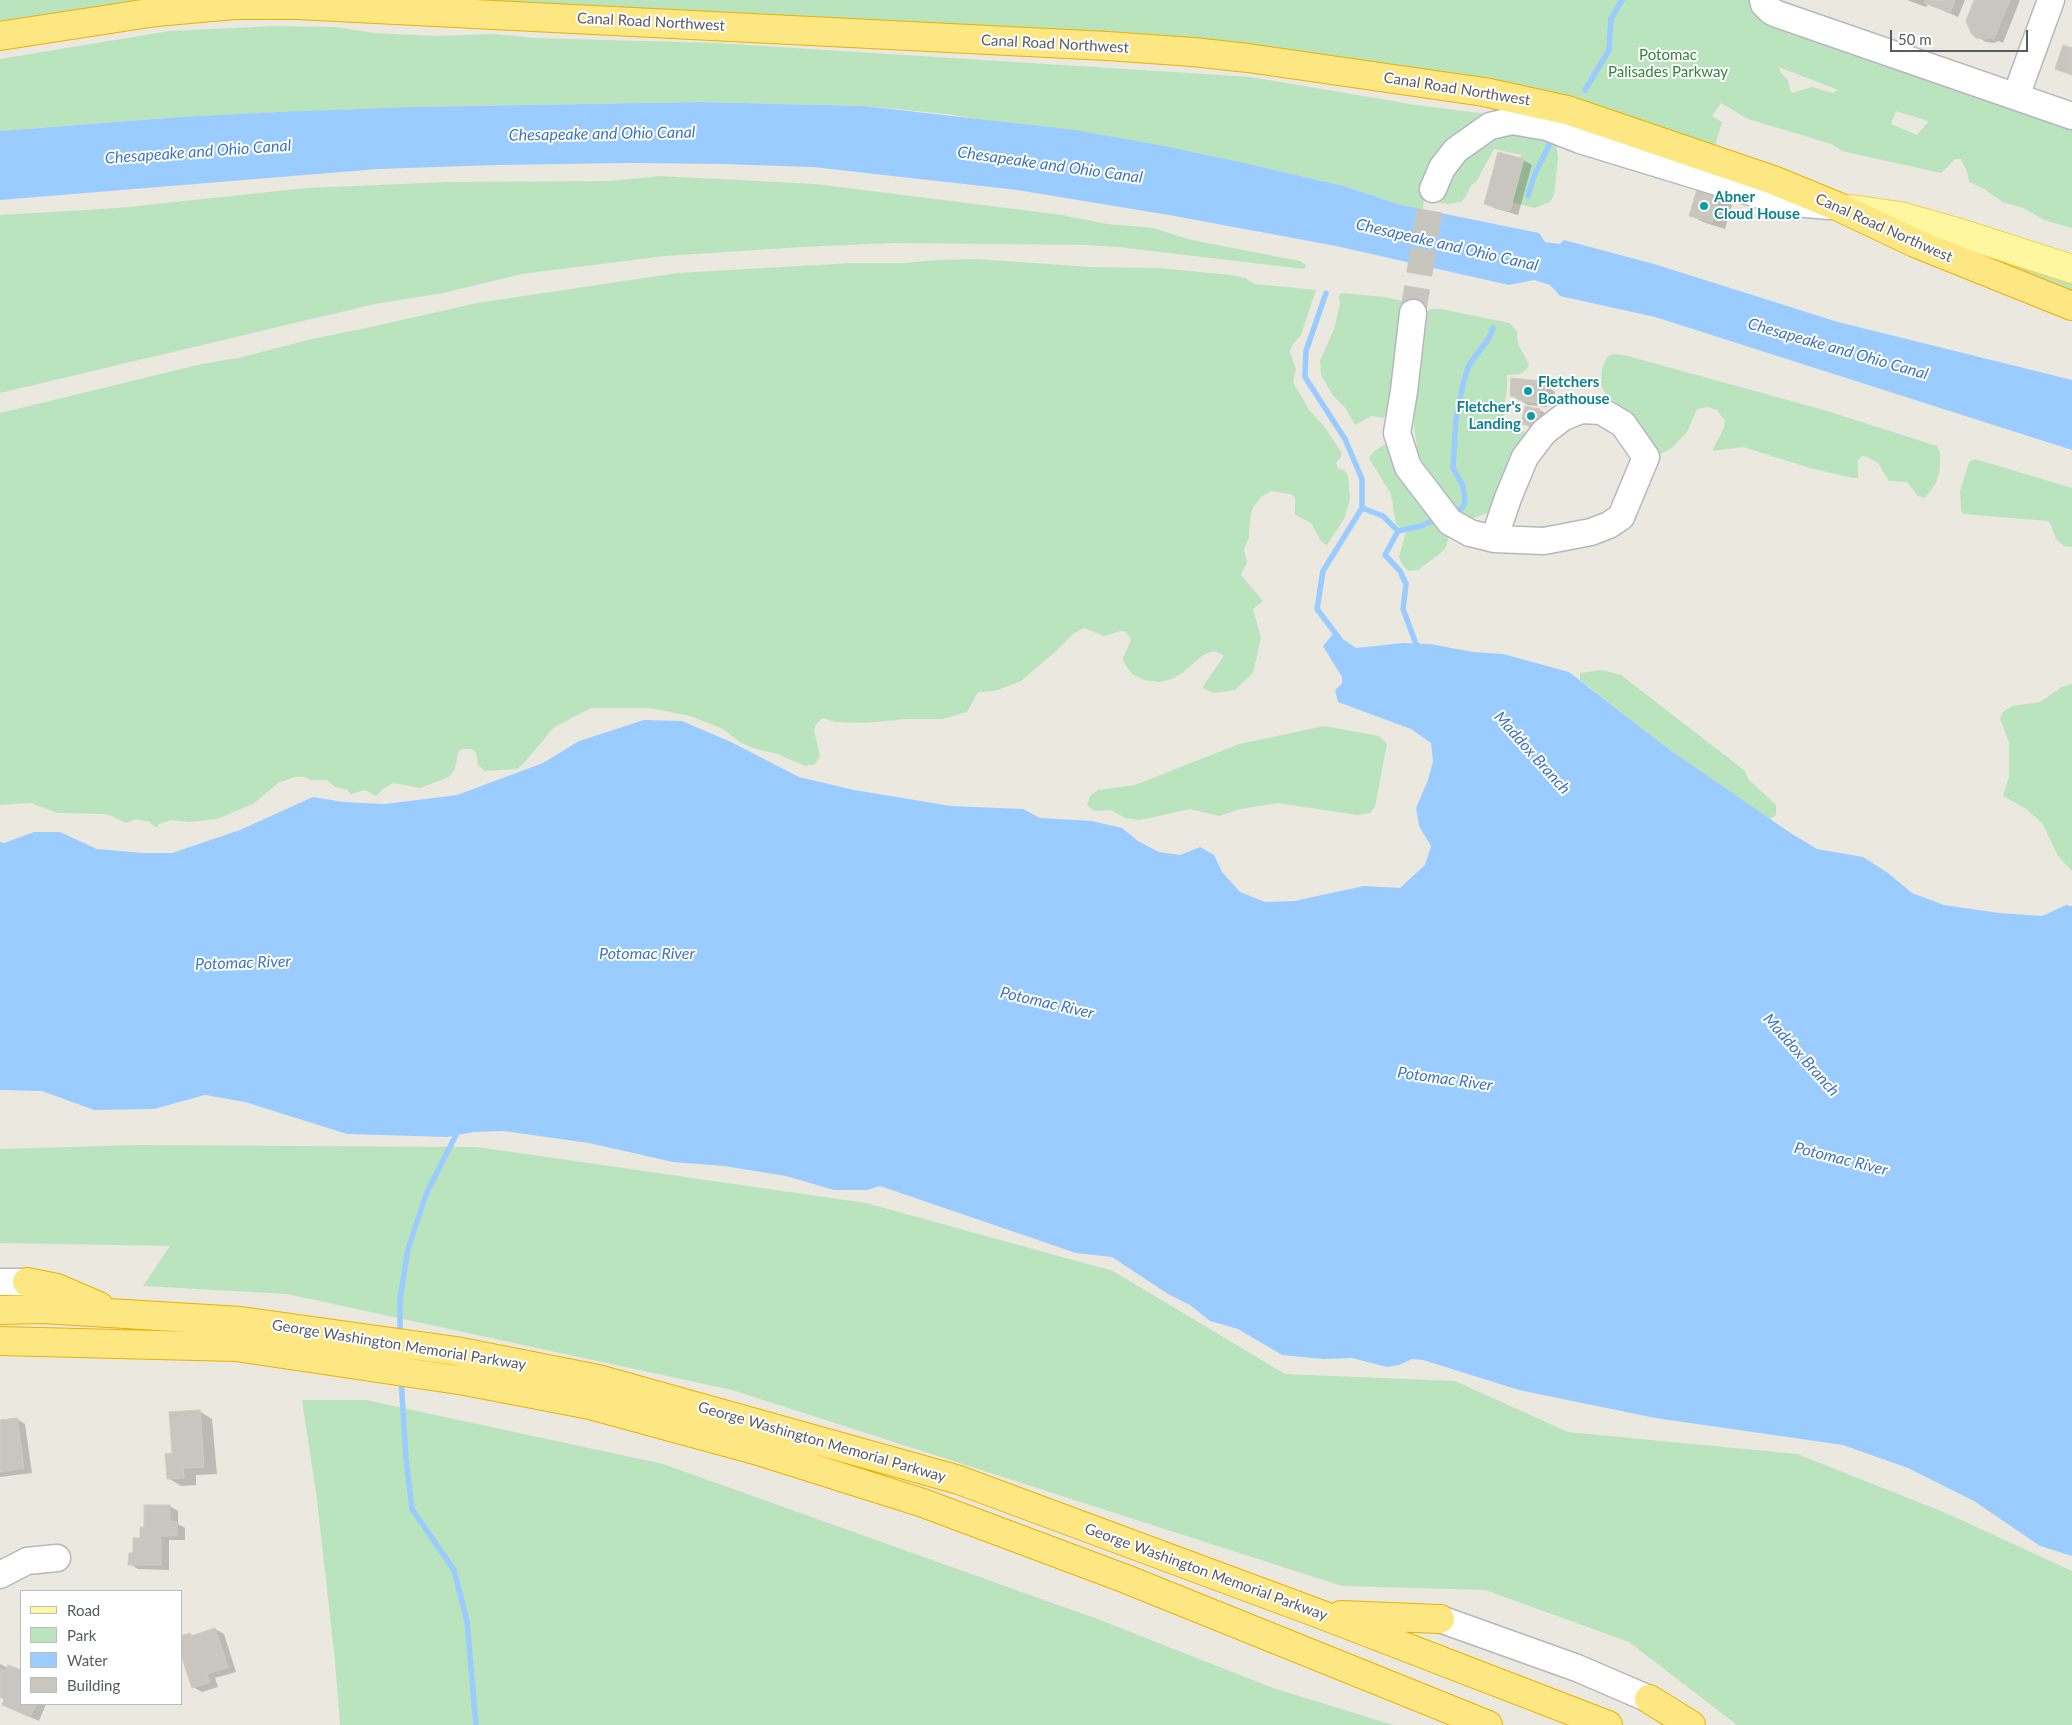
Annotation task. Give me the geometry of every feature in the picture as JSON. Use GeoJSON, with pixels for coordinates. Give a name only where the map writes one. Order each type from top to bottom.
{"type":"FeatureCollection","features":[{"type":"Feature","properties":{"kind":"highway","name":"Canal Road Northwest"},"geometry":{"type":"LineString","coordinates":[[0,36],[156,12],[263,4],[355,6],[1193,52],[1248,58],[1484,92],[1538,102],[1582,114],[1773,180],[1839,207],[1915,243],[2072,306]]}},
{"type":"Feature","properties":{"kind":"highway"},"geometry":{"type":"LineString","coordinates":[[27,1282],[57,1288],[119,1314]]}},
{"type":"Feature","properties":{"kind":"highway","name":"George Washington Memorial Parkway"},"geometry":{"type":"LineString","coordinates":[[0,1310],[43,1310],[241,1321],[456,1351],[598,1379],[959,1480],[1320,1614],[1608,1725]]}},
{"type":"Feature","properties":{"kind":"highway","name":"George Washington Memorial Parkway"},"geometry":{"type":"LineString","coordinates":[[0,1341],[236,1347],[465,1381],[590,1405],[755,1450],[923,1503],[1126,1579],[1488,1725]]}},
{"type":"Feature","properties":{"kind":"highway"},"geometry":{"type":"LineString","coordinates":[[1320,1614],[1440,1619]]}},
{"type":"Feature","properties":{"kind":"highway"},"geometry":{"type":"LineString","coordinates":[[1649,1699],[1691,1725]]}},
{"type":"Feature","properties":{"kind":"main road"},"geometry":{"type":"LineString","coordinates":[[1839,207],[1900,216],[2072,269]]}},
{"type":"Feature","properties":{"kind":"street"},"geometry":{"type":"LineString","coordinates":[[2016,96],[2051,0]]}},
{"type":"Feature","properties":{"kind":"street"},"geometry":{"type":"LineString","coordinates":[[1764,2],[1771,12],[2072,116]]}},
{"type":"Feature","properties":{"kind":"street"},"geometry":{"type":"LineString","coordinates":[[1433,189],[1442,168],[1456,150],[1490,126],[1512,121],[1554,129],[1580,140],[1783,202],[1839,207]]}},
{"type":"Feature","properties":{"kind":"street"},"geometry":{"type":"LineString","coordinates":[[1413,314],[1397,433],[1408,467],[1443,512],[1470,533],[1494,540],[1544,541],[1591,532],[1609,525],[1621,517],[1646,456],[1623,424],[1601,411],[1581,410],[1562,418],[1544,432],[1525,457],[1508,498],[1494,540]]}},
{"type":"Feature","properties":{"kind":"street"},"geometry":{"type":"LineString","coordinates":[[0,1282],[27,1282]]}},
{"type":"Feature","properties":{"kind":"street"},"geometry":{"type":"LineString","coordinates":[[0,1575],[27,1562],[57,1558]]}},
{"type":"Feature","properties":{"kind":"street"},"geometry":{"type":"LineString","coordinates":[[1440,1619],[1577,1668],[1649,1699]]}},
{"type":"Feature","properties":{"kind":"green space"},"geometry":{"type":"Polygon","coordinates":[[[0,0],[155,0],[0,27],[0,0]]]}},
{"type":"Feature","properties":{"kind":"green space","name":"Potomac Palisades Parkway"},"geometry":{"type":"Polygon","coordinates":[[[451,0],[1768,0],[1767,24],[1792,35],[1877,59],[2072,126],[2072,228],[2044,220],[2023,208],[2003,202],[1984,189],[1969,182],[1967,171],[1961,159],[1955,159],[1941,173],[1842,151],[1831,144],[1748,119],[1721,103],[1712,116],[1722,122],[1715,146],[1544,90],[1356,61],[1154,39],[830,18],[451,0]],[[1779,67],[1781,73],[1788,80],[1792,93],[1812,87],[1833,93],[1838,90],[1779,67]],[[1896,111],[1891,124],[1917,135],[1928,122],[1928,121],[1896,111]]]}},
{"type":"Feature","properties":{"kind":"green space"},"geometry":{"type":"Polygon","coordinates":[[[276,26],[335,27],[374,33],[435,36],[495,34],[534,38],[716,43],[1251,77],[1416,105],[1495,115],[1425,183],[1423,210],[1401,205],[1347,187],[1258,166],[947,114],[864,106],[702,102],[408,107],[179,117],[0,131],[0,59],[169,31],[276,26]]]}},
{"type":"Feature","properties":{"kind":"green space"},"geometry":{"type":"Polygon","coordinates":[[[1517,135],[1551,140],[1556,143],[1558,158],[1555,188],[1550,202],[1535,208],[1511,202],[1521,155],[1494,149],[1476,182],[1471,185],[1461,202],[1441,203],[1440,200],[1456,165],[1495,137],[1517,135]]]}},
{"type":"Feature","properties":{"kind":"green space"},"geometry":{"type":"Polygon","coordinates":[[[660,176],[815,184],[1062,215],[1107,224],[1153,228],[1192,240],[1300,261],[1306,265],[1304,269],[1118,247],[1085,245],[895,243],[665,256],[522,274],[443,293],[375,304],[0,393],[0,215],[118,208],[306,188],[448,182],[610,181],[660,176]]]}},
{"type":"Feature","properties":{"kind":"green space"},"geometry":{"type":"Polygon","coordinates":[[[1953,244],[2072,278],[2072,292],[1953,244]]]}},
{"type":"Feature","properties":{"kind":"green space"},"geometry":{"type":"Polygon","coordinates":[[[977,259],[1091,267],[1158,268],[1231,275],[1245,278],[1255,284],[1316,290],[1301,335],[1290,351],[1296,369],[1293,382],[1309,410],[1324,426],[1341,452],[1341,457],[1336,463],[1338,468],[1345,471],[1348,475],[1350,499],[1344,519],[1327,545],[1321,541],[1311,523],[1295,515],[1295,497],[1290,494],[1271,491],[1261,497],[1253,507],[1250,518],[1249,537],[1244,550],[1247,562],[1241,575],[1263,601],[1253,609],[1261,638],[1253,673],[1235,690],[1214,693],[1202,688],[1223,657],[1223,655],[1214,651],[1203,655],[1172,679],[1159,682],[1144,680],[1132,674],[1124,663],[1123,658],[1131,640],[1126,632],[1120,631],[1104,636],[1084,628],[1073,634],[1021,681],[995,691],[978,692],[967,712],[942,719],[908,719],[863,723],[836,722],[822,718],[814,730],[820,756],[815,764],[805,766],[778,754],[741,743],[723,729],[690,716],[649,708],[591,708],[553,728],[517,769],[485,771],[478,765],[476,752],[472,749],[462,749],[458,752],[455,769],[449,777],[420,788],[393,783],[376,796],[365,790],[351,794],[347,790],[335,787],[327,780],[294,777],[278,783],[253,804],[217,819],[189,822],[171,820],[159,824],[157,828],[149,822],[136,819],[126,823],[112,816],[102,814],[57,813],[31,803],[0,805],[0,413],[202,364],[238,358],[312,339],[477,303],[678,273],[851,263],[904,263],[977,259]]]}},
{"type":"Feature","properties":{"kind":"green space"},"geometry":{"type":"Polygon","coordinates":[[[1341,293],[1385,297],[1408,304],[1387,414],[1383,418],[1371,416],[1355,425],[1346,409],[1332,394],[1321,375],[1320,361],[1334,329],[1341,293]]]}},
{"type":"Feature","properties":{"kind":"green space"},"geometry":{"type":"Polygon","coordinates":[[[1430,309],[1441,309],[1509,323],[1517,331],[1518,344],[1529,364],[1527,369],[1520,374],[1507,375],[1507,390],[1503,412],[1506,421],[1524,431],[1526,437],[1490,512],[1469,520],[1461,519],[1418,455],[1412,411],[1419,341],[1426,312],[1430,309]]]}},
{"type":"Feature","properties":{"kind":"green space"},"geometry":{"type":"Polygon","coordinates":[[[1614,354],[1624,355],[1824,410],[1937,446],[1940,452],[1940,469],[1936,483],[1925,498],[1918,496],[1907,482],[1889,481],[1878,463],[1867,457],[1862,456],[1858,460],[1858,478],[1853,478],[1810,468],[1743,447],[1712,451],[1724,428],[1725,421],[1717,410],[1707,407],[1697,409],[1687,432],[1672,448],[1654,457],[1641,427],[1605,393],[1601,385],[1602,368],[1607,357],[1614,354]]]}},
{"type":"Feature","properties":{"kind":"green space"},"geometry":{"type":"Polygon","coordinates":[[[1384,445],[1392,447],[1438,527],[1449,536],[1446,547],[1442,552],[1418,570],[1409,571],[1403,566],[1399,557],[1406,532],[1396,524],[1391,494],[1369,458],[1373,452],[1384,445]]]}},
{"type":"Feature","properties":{"kind":"green space"},"geometry":{"type":"Polygon","coordinates":[[[1975,459],[2072,488],[2072,547],[2064,546],[2056,539],[2048,521],[1963,514],[1960,491],[1969,462],[1975,459]]]}},
{"type":"Feature","properties":{"kind":"green space"},"geometry":{"type":"Polygon","coordinates":[[[1602,670],[1621,675],[1744,770],[1749,780],[1776,805],[1776,815],[1770,819],[1746,804],[1670,750],[1580,680],[1580,673],[1602,670]]]}},
{"type":"Feature","properties":{"kind":"green space"},"geometry":{"type":"Polygon","coordinates":[[[2072,684],[2072,871],[2058,856],[2042,823],[2026,809],[2003,796],[2009,777],[2009,742],[2000,719],[2003,712],[2012,706],[2040,702],[2062,687],[2072,684]]]}},
{"type":"Feature","properties":{"kind":"green space"},"geometry":{"type":"Polygon","coordinates":[[[1324,726],[1379,736],[1387,744],[1375,807],[1370,813],[1357,815],[1278,803],[1240,809],[1219,816],[1190,809],[1140,820],[1125,818],[1111,810],[1094,811],[1087,805],[1090,796],[1098,790],[1135,785],[1239,744],[1324,726]]]}},
{"type":"Feature","properties":{"kind":"green space"},"geometry":{"type":"Polygon","coordinates":[[[136,1145],[477,1147],[866,1203],[1113,1271],[1285,1374],[1455,1381],[1568,1432],[1797,1454],[1946,1513],[2072,1571],[2072,1725],[1737,1725],[1629,1642],[1485,1590],[1342,1586],[732,1390],[287,1294],[143,1286],[170,1246],[0,1243],[0,1149],[136,1145]]]}},
{"type":"Feature","properties":{"kind":"green space"},"geometry":{"type":"Polygon","coordinates":[[[302,1400],[366,1400],[663,1464],[1100,1620],[1273,1688],[1393,1725],[340,1725],[335,1661],[317,1500],[302,1400]]]}},
{"type":"Feature","properties":{"kind":"water","name":"Chesapeake and Ohio Canal"},"geometry":{"type":"Polygon","coordinates":[[[702,102],[864,106],[1075,130],[1258,166],[1347,187],[1401,205],[1539,233],[1545,242],[1560,244],[1564,240],[1654,264],[1838,322],[2072,380],[2072,450],[1655,317],[1560,296],[1550,285],[1534,280],[1509,285],[1336,246],[1169,215],[1017,190],[813,167],[629,163],[378,169],[0,200],[0,131],[179,117],[280,112],[408,107],[702,102]]]}},
{"type":"Feature","properties":{"kind":"water","name":"Potomac River"},"geometry":{"type":"Polygon","coordinates":[[[1334,633],[1356,648],[1403,643],[1430,644],[1473,652],[1503,654],[1569,672],[1670,750],[1789,832],[1817,849],[1863,857],[1888,873],[1912,893],[1944,905],[1999,913],[2042,916],[2066,905],[2072,906],[2072,1556],[2040,1546],[1974,1501],[1908,1468],[1843,1445],[1655,1418],[1519,1390],[1423,1360],[1412,1359],[1399,1365],[1387,1367],[1352,1358],[1323,1359],[1282,1355],[1238,1329],[1210,1321],[1190,1305],[1168,1294],[1112,1257],[1076,1253],[880,1186],[867,1190],[834,1190],[786,1176],[724,1166],[673,1162],[589,1143],[504,1131],[474,1132],[447,1137],[347,1134],[245,1102],[205,1095],[154,1109],[94,1110],[42,1091],[0,1090],[0,842],[4,843],[34,832],[60,832],[97,849],[143,853],[172,853],[240,830],[313,797],[343,802],[385,804],[457,795],[543,763],[579,741],[644,720],[682,721],[731,742],[799,777],[854,790],[951,806],[1023,809],[1040,818],[1092,821],[1122,828],[1138,841],[1159,852],[1180,855],[1200,847],[1214,855],[1222,872],[1240,892],[1265,902],[1294,901],[1364,886],[1400,888],[1425,865],[1431,846],[1419,826],[1416,808],[1428,780],[1433,762],[1431,743],[1411,729],[1338,702],[1335,690],[1342,684],[1342,677],[1323,646],[1334,633]]]}},
{"type":"Feature","properties":{"kind":"building"},"geometry":{"type":"Polygon","coordinates":[[[1926,0],[1955,0],[1950,13],[1924,3],[1926,0]]]}},
{"type":"Feature","properties":{"kind":"building"},"geometry":{"type":"Polygon","coordinates":[[[1974,0],[2010,0],[1994,39],[1989,37],[1985,39],[1976,38],[1971,33],[1966,21],[1974,0]]]}},
{"type":"Feature","properties":{"kind":"building"},"geometry":{"type":"Polygon","coordinates":[[[2063,45],[2072,48],[2072,75],[2055,69],[2063,45]]]}},
{"type":"Feature","properties":{"kind":"building"},"geometry":{"type":"Polygon","coordinates":[[[1498,152],[1524,159],[1510,211],[1484,204],[1498,152]]]}},
{"type":"Feature","properties":{"kind":"building","name":"Abner Cloud House"},"geometry":{"type":"Polygon","coordinates":[[[1697,189],[1720,196],[1712,222],[1689,216],[1697,189]]]}},
{"type":"Feature","properties":{"kind":"building","name":"Fletchers Boathouse"},"geometry":{"type":"Polygon","coordinates":[[[1511,378],[1542,381],[1541,385],[1547,386],[1545,400],[1539,400],[1538,403],[1518,400],[1519,397],[1510,396],[1511,378]]]}},
{"type":"Feature","properties":{"kind":"building","name":"Fletcher's Landing"},"geometry":{"type":"Polygon","coordinates":[[[1525,406],[1540,409],[1537,427],[1521,424],[1525,406]]]}},
{"type":"Feature","properties":{"kind":"building"},"geometry":{"type":"Polygon","coordinates":[[[200,1410],[204,1467],[183,1468],[184,1478],[167,1479],[165,1454],[172,1453],[169,1412],[200,1410]]]}},
{"type":"Feature","properties":{"kind":"building"},"geometry":{"type":"Polygon","coordinates":[[[17,1418],[24,1468],[0,1472],[0,1420],[17,1418]]]}},
{"type":"Feature","properties":{"kind":"building"},"geometry":{"type":"Polygon","coordinates":[[[144,1505],[170,1505],[170,1521],[177,1522],[177,1536],[161,1536],[161,1565],[128,1565],[129,1553],[133,1553],[133,1538],[140,1538],[140,1527],[144,1527],[144,1505]]]}},
{"type":"Feature","properties":{"kind":"building"},"geometry":{"type":"Polygon","coordinates":[[[215,1628],[228,1667],[207,1674],[210,1682],[192,1688],[182,1658],[182,1636],[190,1633],[191,1636],[215,1628]]]}},
{"type":"Feature","properties":{"kind":"building"},"geometry":{"type":"Polygon","coordinates":[[[8,1665],[20,1670],[20,1705],[36,1705],[30,1717],[2,1705],[4,1699],[0,1697],[0,1669],[5,1671],[8,1665]]]}},
{"type":"Feature","properties":{"kind":"waterway","name":"Maddox Branch"},"geometry":{"type":"LineString","coordinates":[[1585,90],[1609,50],[1611,19],[1622,0]]}},
{"type":"Feature","properties":{"kind":"waterway","name":"Maddox Branch"},"geometry":{"type":"LineString","coordinates":[[1528,196],[1534,176],[1553,137]]}},
{"type":"Feature","properties":{"kind":"waterway"},"geometry":{"type":"LineString","coordinates":[[1326,293],[1306,351],[1305,377],[1345,439],[1362,479],[1362,508],[1323,571],[1317,609],[1339,638]]}},
{"type":"Feature","properties":{"kind":"waterway","name":"Maddox Branch"},"geometry":{"type":"LineString","coordinates":[[1452,513],[1462,508],[1465,502],[1463,486],[1453,468],[1456,419],[1463,384],[1469,365],[1489,338],[1493,328]]}},
{"type":"Feature","properties":{"kind":"waterway"},"geometry":{"type":"LineString","coordinates":[[1362,508],[1383,516],[1398,531]]}},
{"type":"Feature","properties":{"kind":"waterway","name":"Maddox Branch"},"geometry":{"type":"LineString","coordinates":[[1421,649],[1416,644],[1403,609],[1406,584],[1400,571],[1385,555],[1398,531],[1421,526],[1439,518]]}},
{"type":"Feature","properties":{"kind":"waterway"},"geometry":{"type":"LineString","coordinates":[[400,1336],[400,1299],[408,1249],[427,1192],[456,1135]]}},
{"type":"Feature","properties":{"kind":"waterway"},"geometry":{"type":"LineString","coordinates":[[401,1378],[406,1459],[412,1509],[454,1570],[467,1621],[476,1725]]}},
{"type":"Feature","properties":{"kind":"tunnel"},"geometry":{"type":"LineString","coordinates":[[1413,313],[1433,189]]}},
{"type":"Feature","properties":{"kind":"place","name":"Abner Cloud House"},"geometry":{"type":"Point","coordinates":[1704,206]}},
{"type":"Feature","properties":{"kind":"place","name":"Fletchers Boathouse"},"geometry":{"type":"Point","coordinates":[1528,391]}},
{"type":"Feature","properties":{"kind":"place","name":"Fletcher's Landing"},"geometry":{"type":"Point","coordinates":[1531,416]}}]}
